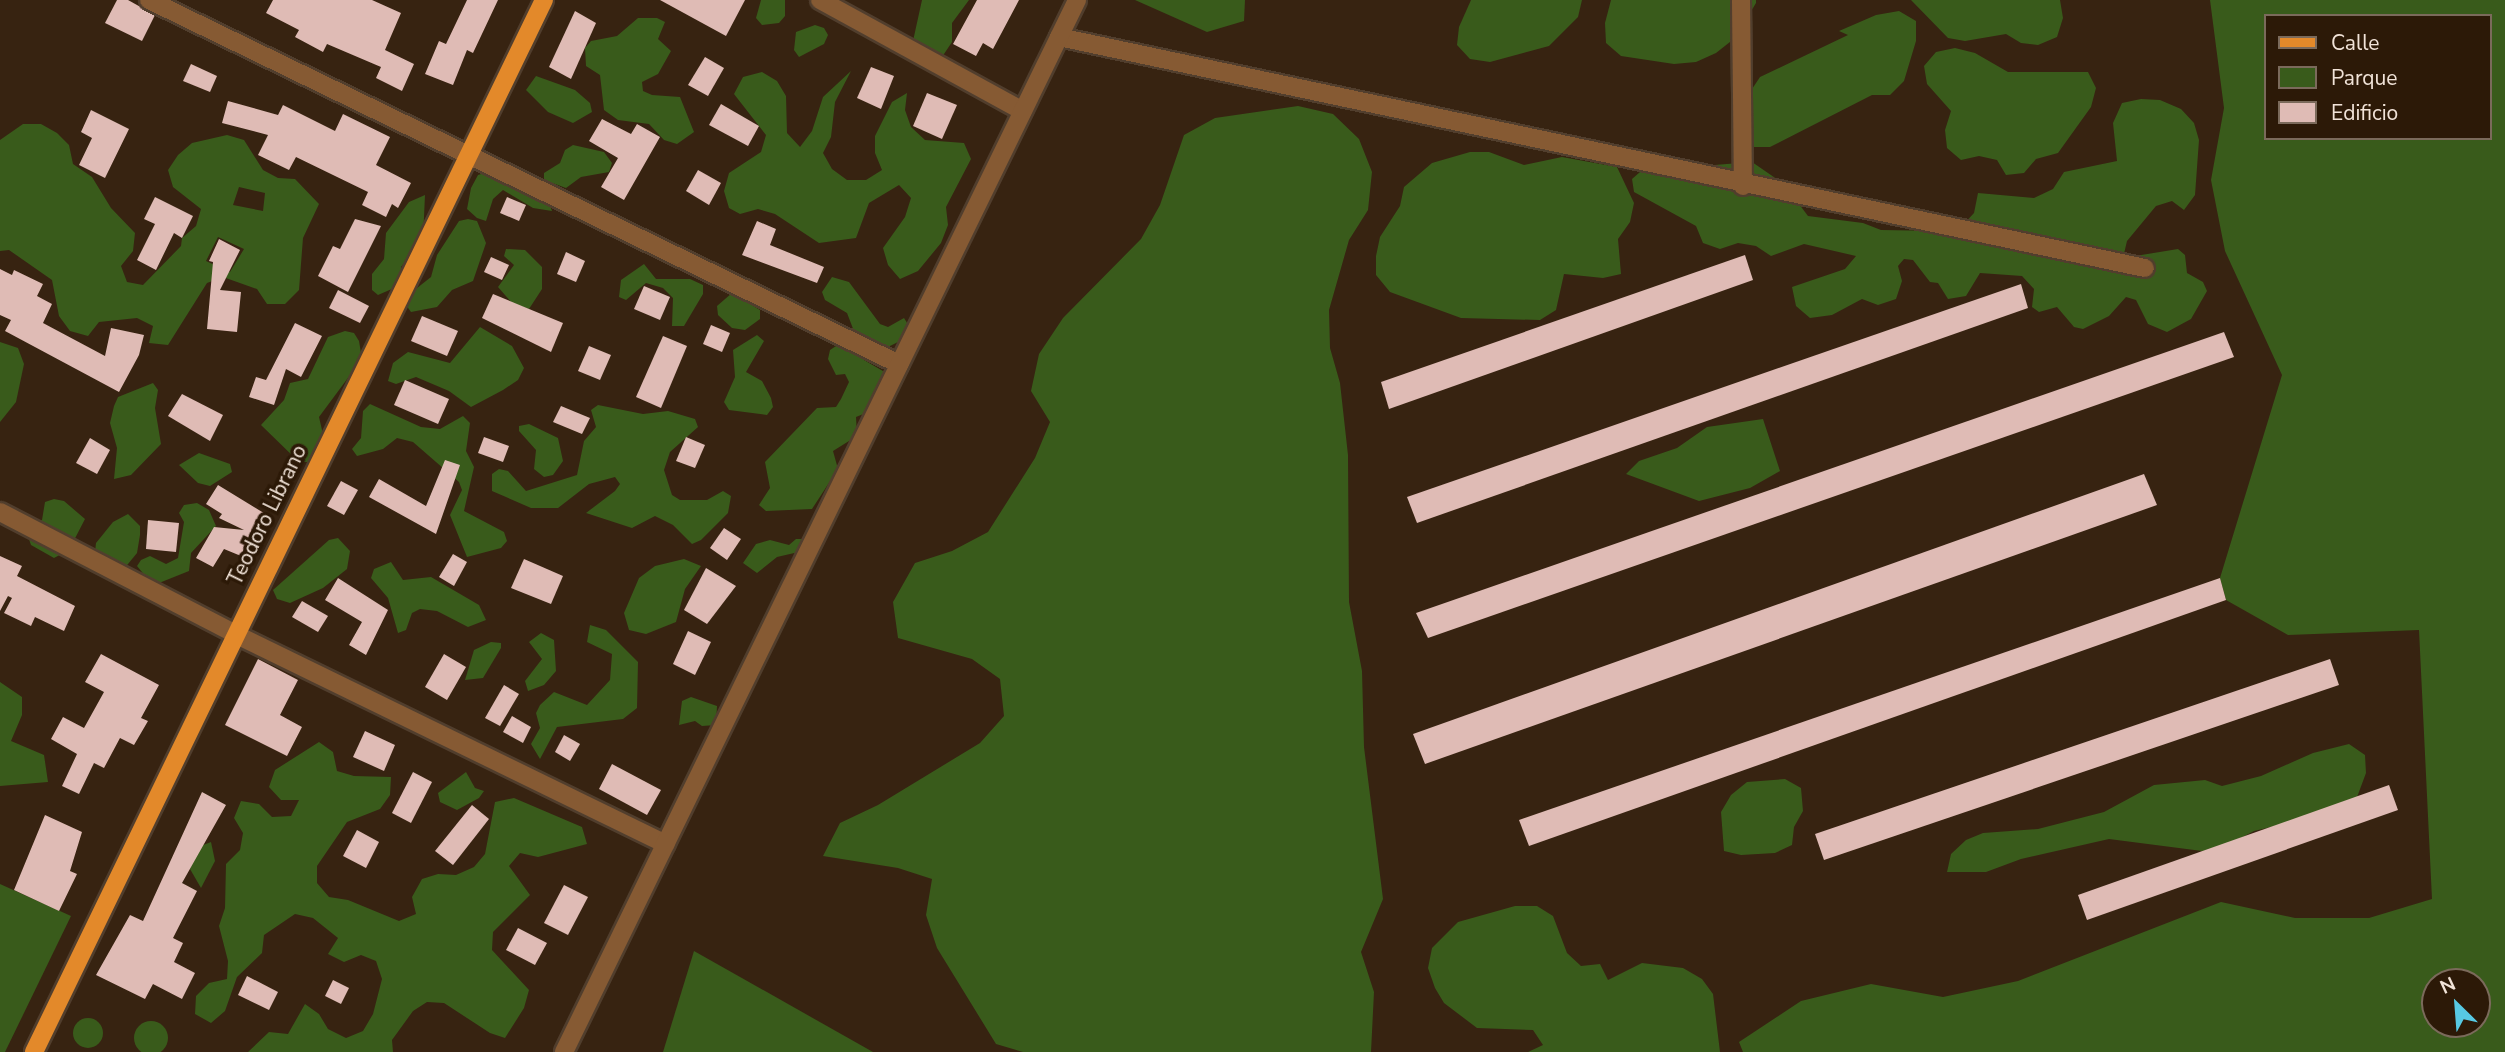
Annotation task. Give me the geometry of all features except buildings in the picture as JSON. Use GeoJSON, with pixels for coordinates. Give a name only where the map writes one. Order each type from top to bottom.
{"type":"FeatureCollection","features":[{"type":"Feature","properties":{"kind":"main road","name":"Teodoro Librano"},"geometry":{"type":"LineString","coordinates":[[34,1052],[544,0]]}},
{"type":"Feature","properties":{"kind":"street"},"geometry":{"type":"LineString","coordinates":[[149,0],[899,364]]}},
{"type":"Feature","properties":{"kind":"street"},"geometry":{"type":"LineString","coordinates":[[820,0],[1023,111]]}},
{"type":"Feature","properties":{"kind":"street"},"geometry":{"type":"LineString","coordinates":[[564,1052],[1077,0]]}},
{"type":"Feature","properties":{"kind":"street"},"geometry":{"type":"LineString","coordinates":[[1741,0],[1743,186]]}},
{"type":"Feature","properties":{"kind":"street"},"geometry":{"type":"LineString","coordinates":[[1059,37],[1743,186],[2146,268]]}},
{"type":"Feature","properties":{"kind":"street"},"geometry":{"type":"LineString","coordinates":[[0,512],[235,634],[666,844]]}},
{"type":"Feature","properties":{"kind":"green space"},"geometry":{"type":"Polygon","coordinates":[[[761,0],[785,0],[785,16],[779,23],[762,25],[756,18],[761,0]]]}},
{"type":"Feature","properties":{"kind":"green space"},"geometry":{"type":"Polygon","coordinates":[[[922,0],[969,0],[952,23],[952,42],[942,57],[913,41],[922,0]]]}},
{"type":"Feature","properties":{"kind":"green space"},"geometry":{"type":"Polygon","coordinates":[[[1135,0],[1245,0],[1244,21],[1207,32],[1135,0]]]}},
{"type":"Feature","properties":{"kind":"green space"},"geometry":{"type":"Polygon","coordinates":[[[1471,0],[1582,0],[1578,17],[1549,46],[1490,62],[1470,59],[1457,45],[1459,27],[1471,0]]]}},
{"type":"Feature","properties":{"kind":"green space"},"geometry":{"type":"Polygon","coordinates":[[[1611,0],[1756,0],[1756,3],[1735,38],[1716,53],[1696,62],[1674,64],[1621,56],[1606,43],[1605,23],[1611,0]]]}},
{"type":"Feature","properties":{"kind":"green space"},"geometry":{"type":"Polygon","coordinates":[[[1911,0],[2060,0],[2063,18],[2057,37],[2038,45],[2021,43],[2006,34],[1965,41],[1948,38],[1911,0]]]}},
{"type":"Feature","properties":{"kind":"green space"},"geometry":{"type":"Polygon","coordinates":[[[2210,0],[2505,0],[2505,1052],[1743,1052],[1739,1042],[1801,1001],[1871,984],[1943,997],[2018,981],[2221,902],[2295,918],[2369,918],[2432,899],[2419,630],[2288,635],[2226,600],[2220,578],[2282,375],[2225,251],[2211,180],[2224,108],[2210,0]]]}},
{"type":"Feature","properties":{"kind":"green space"},"geometry":{"type":"Polygon","coordinates":[[[1899,11],[1916,21],[1916,41],[1904,81],[1890,95],[1872,95],[1770,147],[1754,147],[1747,112],[1750,92],[1760,77],[1848,35],[1839,31],[1876,15],[1899,11]]]}},
{"type":"Feature","properties":{"kind":"green space"},"geometry":{"type":"Polygon","coordinates":[[[638,18],[657,18],[665,22],[658,39],[671,51],[658,74],[642,82],[643,91],[652,95],[680,97],[694,132],[677,144],[664,140],[649,124],[618,120],[604,110],[600,75],[586,66],[585,48],[591,41],[617,36],[638,18]]]}},
{"type":"Feature","properties":{"kind":"green space"},"geometry":{"type":"Polygon","coordinates":[[[815,25],[824,28],[828,35],[824,44],[799,57],[794,50],[796,32],[815,25]]]}},
{"type":"Feature","properties":{"kind":"green space"},"geometry":{"type":"Polygon","coordinates":[[[1955,48],[1975,53],[2008,72],[2088,72],[2096,88],[2091,107],[2058,153],[2036,159],[2024,173],[2006,175],[1997,160],[1979,156],[1961,160],[1947,148],[1945,130],[1951,111],[1927,84],[1924,66],[1936,52],[1955,48]]]}},
{"type":"Feature","properties":{"kind":"green space"},"geometry":{"type":"Polygon","coordinates":[[[851,71],[835,102],[831,137],[823,153],[832,169],[847,180],[866,180],[882,170],[875,153],[875,136],[892,102],[907,93],[905,110],[911,127],[925,140],[964,143],[971,159],[946,207],[948,225],[941,243],[918,271],[900,279],[888,265],[883,248],[905,217],[911,198],[899,185],[869,203],[856,238],[819,243],[775,214],[758,209],[740,214],[729,208],[724,191],[729,173],[761,152],[766,135],[734,94],[743,77],[762,72],[777,81],[786,96],[787,133],[800,147],[812,131],[823,97],[851,71]]]}},
{"type":"Feature","properties":{"kind":"green space"},"geometry":{"type":"Polygon","coordinates":[[[536,76],[575,90],[590,103],[592,112],[573,123],[548,112],[526,90],[536,76]]]}},
{"type":"Feature","properties":{"kind":"green space"},"geometry":{"type":"Polygon","coordinates":[[[2141,99],[2160,100],[2181,109],[2194,123],[2199,140],[2195,195],[2184,210],[2172,201],[2156,206],[2127,241],[2123,258],[2178,249],[2185,255],[2187,273],[2203,282],[2207,291],[2191,319],[2167,332],[2148,324],[2136,300],[2126,297],[2109,316],[2083,329],[2074,327],[2057,307],[2039,312],[2032,307],[2034,289],[2022,276],[1980,273],[1966,296],[1948,299],[1938,283],[1930,282],[1913,260],[1904,259],[1898,266],[1902,281],[1896,299],[1878,305],[1862,299],[1832,315],[1810,318],[1796,306],[1792,287],[1845,269],[1856,256],[1804,244],[1771,256],[1756,246],[1738,243],[1720,249],[1703,243],[1696,226],[1634,192],[1632,179],[1640,172],[1659,170],[1665,176],[1664,169],[1752,162],[1784,184],[1808,216],[1863,223],[1881,230],[1943,231],[1962,226],[1974,213],[1978,193],[2034,198],[2053,189],[2064,172],[2117,161],[2113,123],[2122,103],[2141,99]]]}},
{"type":"Feature","properties":{"kind":"green space"},"geometry":{"type":"Polygon","coordinates":[[[1298,106],[1333,114],[1359,139],[1372,172],[1368,210],[1349,240],[1329,310],[1330,348],[1340,383],[1348,455],[1349,602],[1362,671],[1364,747],[1383,899],[1361,952],[1374,992],[1371,1052],[1023,1052],[996,1044],[937,948],[926,915],[932,879],[898,868],[823,856],[840,823],[878,805],[980,743],[1004,716],[1000,679],[972,659],[898,638],[893,602],[915,563],[952,551],[988,532],[1035,458],[1050,422],[1031,391],[1039,354],[1063,318],[1141,239],[1160,205],[1184,135],[1215,118],[1298,106]]]}},
{"type":"Feature","properties":{"kind":"green space"},"geometry":{"type":"Polygon","coordinates":[[[23,124],[41,124],[57,133],[69,145],[73,164],[92,177],[111,208],[135,233],[133,251],[121,266],[127,282],[143,285],[181,246],[182,238],[196,226],[201,209],[173,187],[168,170],[178,155],[192,143],[227,135],[244,140],[263,170],[278,178],[295,179],[319,204],[303,238],[299,290],[285,304],[267,304],[257,289],[223,277],[207,283],[168,345],[149,343],[153,326],[137,318],[99,322],[88,336],[70,331],[59,316],[52,280],[9,250],[0,251],[0,140],[23,124]],[[239,187],[233,205],[263,211],[265,193],[239,187]],[[218,237],[206,261],[230,272],[244,249],[218,237]]]}},
{"type":"Feature","properties":{"kind":"green space"},"geometry":{"type":"Polygon","coordinates":[[[573,145],[604,152],[612,163],[609,172],[581,177],[566,188],[544,180],[544,173],[560,163],[565,150],[573,145]]]}},
{"type":"Feature","properties":{"kind":"green space"},"geometry":{"type":"Polygon","coordinates":[[[1470,152],[1489,152],[1524,165],[1562,157],[1617,167],[1634,203],[1630,222],[1618,239],[1621,274],[1603,278],[1564,274],[1556,310],[1540,320],[1461,318],[1390,292],[1376,275],[1376,256],[1380,237],[1400,206],[1404,187],[1432,163],[1470,152]]]}},
{"type":"Feature","properties":{"kind":"green space"},"geometry":{"type":"Polygon","coordinates":[[[491,171],[549,202],[552,211],[533,208],[503,190],[493,199],[486,221],[477,218],[467,209],[471,188],[478,175],[491,171]]]}},
{"type":"Feature","properties":{"kind":"green space"},"geometry":{"type":"Polygon","coordinates":[[[425,195],[423,239],[401,267],[401,285],[378,295],[372,290],[372,274],[384,259],[386,233],[409,202],[425,195]]]}},
{"type":"Feature","properties":{"kind":"green space"},"geometry":{"type":"Polygon","coordinates":[[[459,221],[477,221],[486,243],[473,281],[452,290],[437,307],[411,312],[406,305],[412,292],[431,277],[437,255],[459,221]]]}},
{"type":"Feature","properties":{"kind":"green space"},"geometry":{"type":"Polygon","coordinates":[[[506,249],[525,250],[542,267],[542,289],[529,309],[512,303],[498,287],[514,265],[504,256],[506,249]]]}},
{"type":"Feature","properties":{"kind":"green space"},"geometry":{"type":"Polygon","coordinates":[[[644,264],[656,279],[690,279],[703,285],[703,294],[684,326],[672,326],[673,298],[663,288],[646,283],[626,300],[619,297],[621,280],[644,264]]]}},
{"type":"Feature","properties":{"kind":"green space"},"geometry":{"type":"Polygon","coordinates":[[[832,277],[849,282],[880,324],[888,327],[904,318],[909,326],[900,341],[882,350],[857,339],[847,313],[825,300],[822,292],[832,277]]]}},
{"type":"Feature","properties":{"kind":"green space"},"geometry":{"type":"Polygon","coordinates":[[[732,293],[760,310],[760,319],[745,330],[732,328],[718,315],[717,306],[732,293]]]}},
{"type":"Feature","properties":{"kind":"green space"},"geometry":{"type":"Polygon","coordinates":[[[480,327],[512,346],[524,368],[518,380],[503,390],[471,407],[449,391],[416,377],[396,384],[388,381],[393,363],[408,352],[450,363],[480,327]]]}},
{"type":"Feature","properties":{"kind":"green space"},"geometry":{"type":"Polygon","coordinates":[[[345,331],[354,333],[359,341],[362,359],[319,417],[325,443],[308,462],[299,462],[261,425],[284,400],[290,383],[308,379],[328,337],[345,331]]]}},
{"type":"Feature","properties":{"kind":"green space"},"geometry":{"type":"Polygon","coordinates":[[[757,335],[764,341],[746,372],[762,381],[771,398],[773,407],[767,415],[729,410],[724,402],[735,377],[733,350],[757,335]]]}},
{"type":"Feature","properties":{"kind":"green space"},"geometry":{"type":"Polygon","coordinates":[[[845,340],[864,360],[888,374],[873,410],[856,417],[857,436],[833,451],[838,469],[812,509],[766,511],[759,505],[770,488],[765,462],[817,408],[836,407],[849,382],[845,374],[836,375],[828,359],[830,350],[845,340]]]}},
{"type":"Feature","properties":{"kind":"green space"},"geometry":{"type":"Polygon","coordinates":[[[0,342],[18,348],[24,364],[16,402],[0,422],[0,342]]]}},
{"type":"Feature","properties":{"kind":"green space"},"geometry":{"type":"Polygon","coordinates":[[[153,383],[158,390],[155,408],[161,444],[131,475],[114,479],[117,448],[110,423],[114,406],[118,397],[153,383]]]}},
{"type":"Feature","properties":{"kind":"green space"},"geometry":{"type":"Polygon","coordinates":[[[370,404],[421,427],[440,429],[463,416],[470,423],[466,451],[474,467],[464,511],[504,532],[507,541],[501,548],[467,557],[450,515],[462,490],[459,482],[413,442],[397,438],[383,449],[357,456],[352,449],[361,438],[363,411],[370,404]]]}},
{"type":"Feature","properties":{"kind":"green space"},"geometry":{"type":"Polygon","coordinates":[[[598,405],[643,414],[668,411],[695,419],[698,427],[670,452],[664,470],[672,495],[680,500],[707,500],[723,491],[731,496],[728,513],[701,540],[692,544],[673,525],[655,516],[632,528],[586,513],[615,491],[620,484],[615,477],[589,484],[558,508],[531,508],[492,491],[492,474],[499,469],[508,471],[526,491],[577,475],[584,441],[596,427],[591,410],[598,405]]]}},
{"type":"Feature","properties":{"kind":"green space"},"geometry":{"type":"Polygon","coordinates":[[[1763,419],[1780,471],[1750,488],[1699,501],[1626,474],[1639,461],[1677,448],[1707,427],[1763,419]]]}},
{"type":"Feature","properties":{"kind":"green space"},"geometry":{"type":"Polygon","coordinates":[[[529,424],[558,438],[563,461],[553,475],[544,477],[534,469],[536,450],[519,431],[519,426],[529,424]]]}},
{"type":"Feature","properties":{"kind":"green space"},"geometry":{"type":"Polygon","coordinates":[[[199,453],[230,464],[232,472],[210,486],[198,483],[179,465],[199,453]]]}},
{"type":"Feature","properties":{"kind":"green space"},"geometry":{"type":"Polygon","coordinates":[[[54,499],[64,501],[85,519],[69,550],[54,558],[31,545],[25,528],[42,520],[45,502],[54,499]]]}},
{"type":"Feature","properties":{"kind":"green space"},"geometry":{"type":"Polygon","coordinates":[[[197,503],[209,510],[216,526],[191,553],[189,571],[159,583],[146,577],[137,566],[141,560],[150,556],[166,564],[178,558],[184,522],[179,513],[184,505],[197,503]]]}},
{"type":"Feature","properties":{"kind":"green space"},"geometry":{"type":"Polygon","coordinates":[[[128,514],[140,526],[140,535],[137,553],[119,575],[94,561],[96,543],[113,522],[128,514]]]}},
{"type":"Feature","properties":{"kind":"green space"},"geometry":{"type":"Polygon","coordinates":[[[338,538],[350,551],[347,569],[323,588],[290,603],[277,599],[273,590],[329,540],[338,538]]]}},
{"type":"Feature","properties":{"kind":"green space"},"geometry":{"type":"Polygon","coordinates":[[[796,539],[805,539],[803,551],[777,557],[757,573],[743,563],[756,544],[770,540],[789,545],[796,539]]]}},
{"type":"Feature","properties":{"kind":"green space"},"geometry":{"type":"Polygon","coordinates":[[[684,559],[701,566],[685,589],[676,622],[646,634],[629,630],[624,613],[639,578],[655,566],[684,559]]]}},
{"type":"Feature","properties":{"kind":"green space"},"geometry":{"type":"Polygon","coordinates":[[[391,562],[403,580],[431,577],[479,605],[486,620],[468,627],[437,611],[420,609],[412,613],[406,630],[398,633],[388,598],[371,578],[374,569],[391,562]]]}},
{"type":"Feature","properties":{"kind":"green space"},"geometry":{"type":"Polygon","coordinates":[[[590,625],[606,630],[638,662],[637,708],[623,719],[557,727],[540,759],[531,744],[540,728],[536,713],[540,705],[554,692],[587,705],[610,680],[612,654],[587,642],[590,625]]]}},
{"type":"Feature","properties":{"kind":"green space"},"geometry":{"type":"Polygon","coordinates":[[[541,633],[554,640],[556,671],[544,685],[528,691],[525,681],[542,659],[529,642],[541,633]]]}},
{"type":"Feature","properties":{"kind":"green space"},"geometry":{"type":"Polygon","coordinates":[[[491,642],[501,643],[501,648],[483,678],[465,680],[474,650],[491,642]]]}},
{"type":"Feature","properties":{"kind":"green space"},"geometry":{"type":"Polygon","coordinates":[[[0,682],[22,697],[22,715],[11,741],[44,755],[48,782],[0,786],[0,682]]]}},
{"type":"Feature","properties":{"kind":"green space"},"geometry":{"type":"Polygon","coordinates":[[[691,697],[717,706],[716,725],[702,726],[695,721],[679,725],[682,701],[691,697]]]}},
{"type":"Feature","properties":{"kind":"green space"},"geometry":{"type":"Polygon","coordinates":[[[319,742],[333,752],[337,771],[354,776],[391,777],[390,795],[380,809],[347,822],[317,866],[317,883],[329,897],[348,900],[399,921],[416,914],[412,897],[422,879],[438,874],[456,875],[474,867],[485,854],[495,802],[514,798],[582,827],[587,844],[538,857],[520,853],[509,866],[530,895],[493,932],[492,950],[529,990],[524,1008],[505,1038],[490,1033],[444,1003],[427,1002],[413,1011],[392,1040],[393,1052],[248,1052],[269,1032],[288,1034],[305,1004],[319,1014],[328,1029],[346,1038],[363,1031],[373,1014],[382,979],[376,961],[361,955],[344,962],[328,954],[338,938],[313,918],[295,914],[264,935],[262,953],[237,977],[225,1011],[211,1023],[195,1014],[196,996],[209,983],[227,979],[228,961],[219,926],[225,908],[226,864],[240,850],[243,833],[234,818],[241,801],[259,804],[272,817],[291,816],[299,800],[281,800],[269,787],[275,770],[319,742]]]}},
{"type":"Feature","properties":{"kind":"green space"},"geometry":{"type":"Polygon","coordinates":[[[2349,744],[2365,755],[2366,773],[2353,808],[2254,831],[2220,849],[2202,851],[2109,839],[2021,859],[1986,872],[1947,872],[1951,854],[1966,840],[1983,833],[2038,829],[2104,812],[2154,785],[2205,780],[2222,786],[2261,776],[2313,753],[2349,744]]]}},
{"type":"Feature","properties":{"kind":"green space"},"geometry":{"type":"Polygon","coordinates":[[[466,772],[475,788],[484,791],[479,798],[457,810],[440,802],[438,793],[466,772]]]}},
{"type":"Feature","properties":{"kind":"green space"},"geometry":{"type":"Polygon","coordinates":[[[1785,779],[1801,788],[1803,811],[1794,827],[1792,845],[1775,853],[1741,855],[1724,851],[1721,812],[1731,795],[1747,782],[1785,779]]]}},
{"type":"Feature","properties":{"kind":"green space"},"geometry":{"type":"Polygon","coordinates":[[[211,842],[215,861],[201,888],[190,869],[198,847],[211,842]]]}},
{"type":"Feature","properties":{"kind":"green space"},"geometry":{"type":"Polygon","coordinates":[[[0,884],[71,916],[5,1052],[0,1052],[0,884]]]}},
{"type":"Feature","properties":{"kind":"green space"},"geometry":{"type":"Polygon","coordinates":[[[1515,906],[1537,906],[1553,916],[1567,953],[1581,966],[1600,964],[1608,980],[1642,963],[1683,968],[1702,979],[1713,994],[1720,1052],[1528,1052],[1543,1045],[1533,1030],[1477,1028],[1444,1003],[1435,988],[1428,968],[1432,948],[1458,922],[1515,906]]]}},
{"type":"Feature","properties":{"kind":"green space"},"geometry":{"type":"Polygon","coordinates":[[[694,951],[873,1052],[663,1052],[694,951]]]}},
{"type":"Feature","properties":{"kind":"green space"},"geometry":{"type":"Polygon","coordinates":[[[88,1018],[94,1019],[102,1027],[102,1039],[94,1047],[88,1048],[82,1047],[74,1039],[73,1033],[74,1027],[82,1019],[88,1018]]]}},
{"type":"Feature","properties":{"kind":"green space"},"geometry":{"type":"Polygon","coordinates":[[[151,1021],[163,1026],[166,1044],[163,1050],[157,1053],[139,1050],[134,1038],[139,1026],[151,1021]]]}}]}
